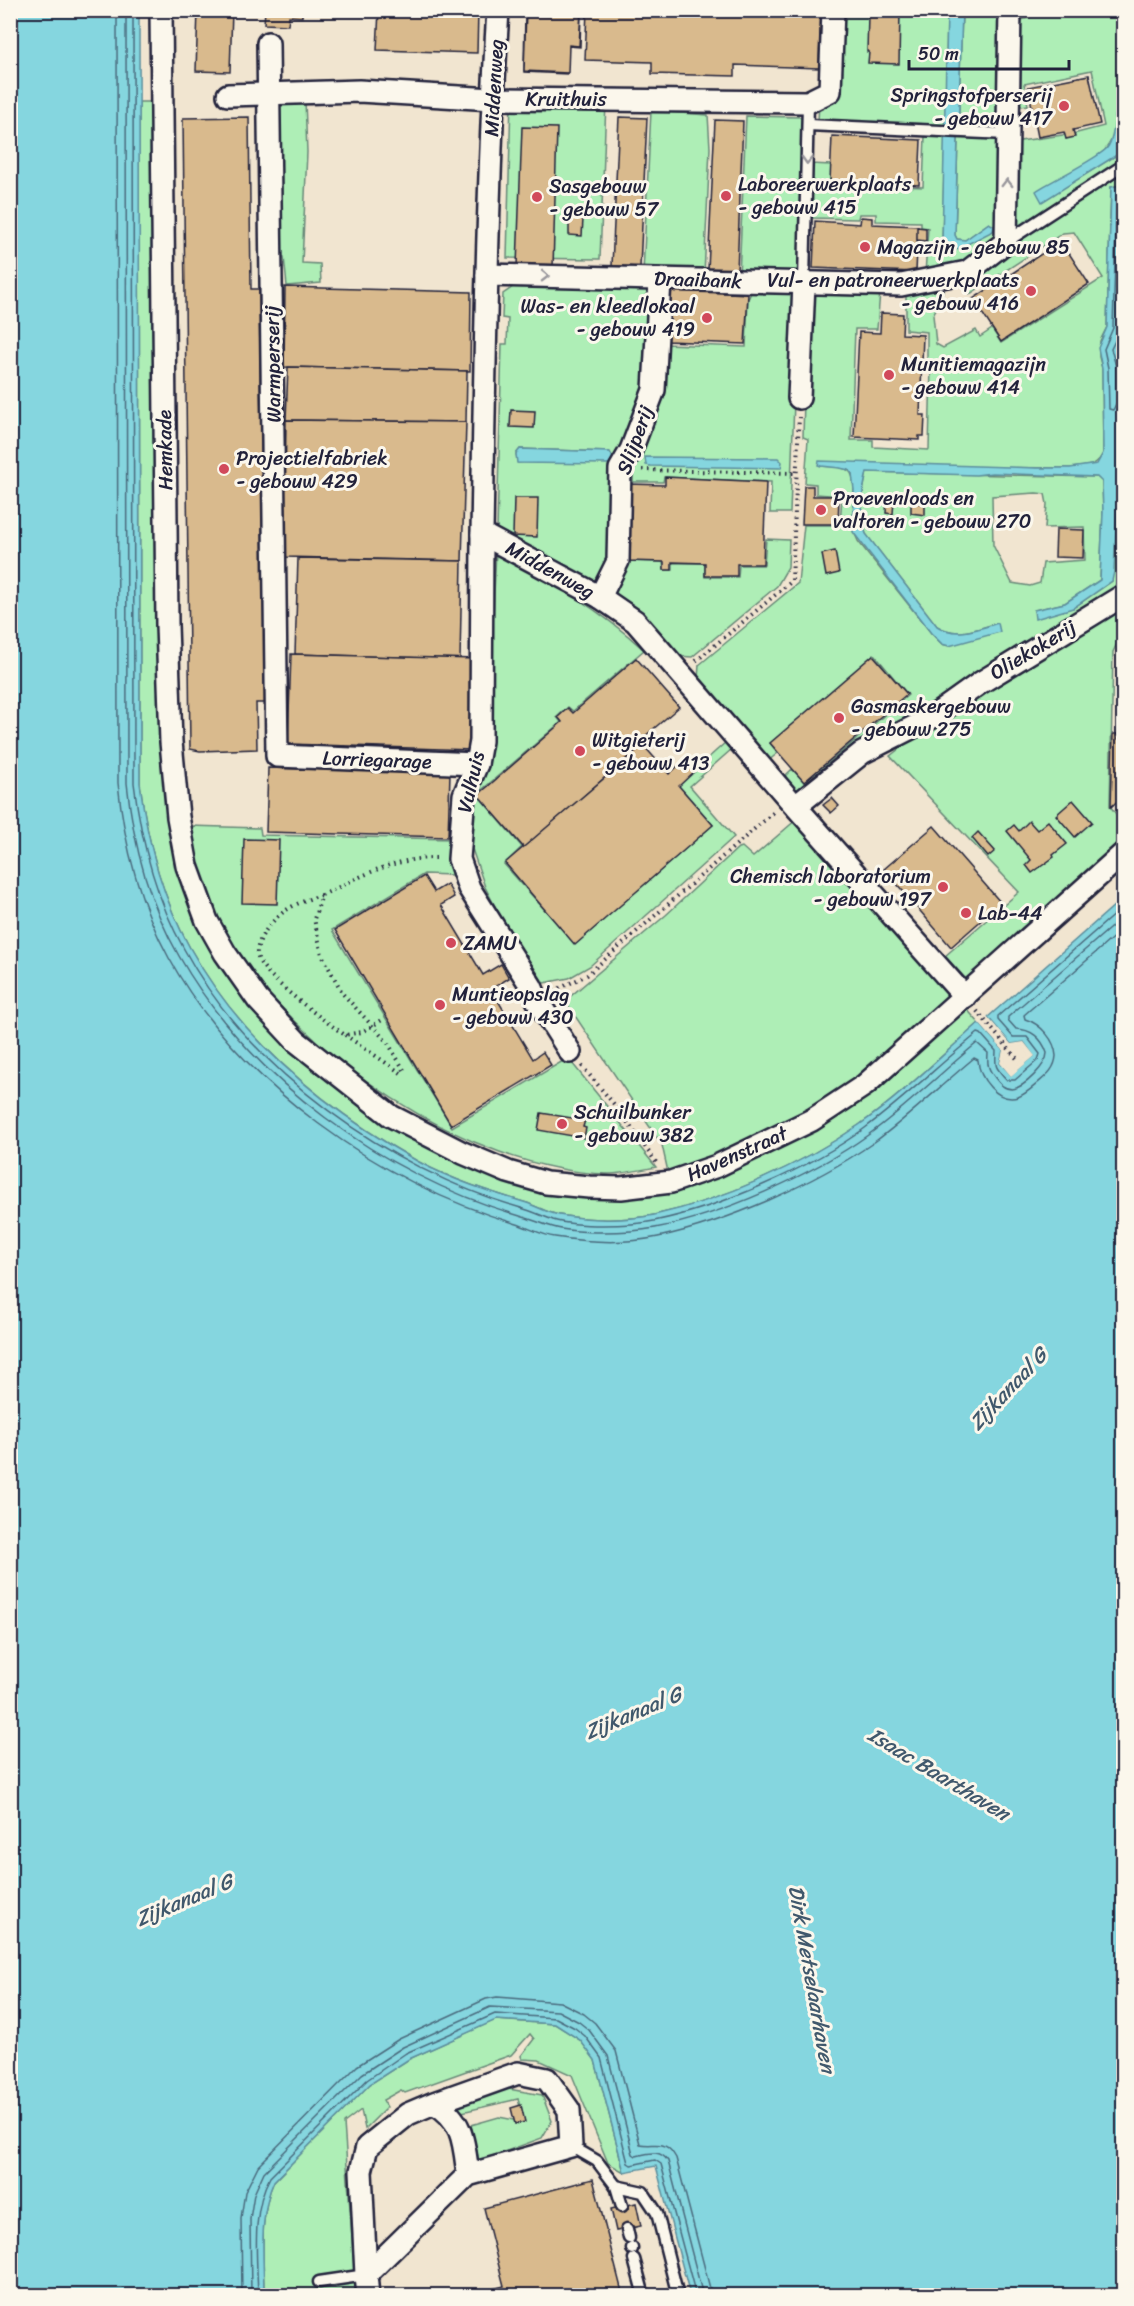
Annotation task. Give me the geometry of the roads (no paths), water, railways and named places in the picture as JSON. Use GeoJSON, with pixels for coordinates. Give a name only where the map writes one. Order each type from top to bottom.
{"type":"FeatureCollection","features":[{"type":"Feature","properties":{"kind":"street","name":"Hemkade"},"geometry":{"type":"LineString","coordinates":[[161,10],[167,625],[170,718],[178,817],[187,866],[194,888]]}},
{"type":"Feature","properties":{"kind":"street","name":"Middenweg"},"geometry":{"type":"LineString","coordinates":[[498,10],[487,275],[482,534],[600,597],[635,621],[792,803],[965,997]]}},
{"type":"Feature","properties":{"kind":"street","name":"Kruithuis"},"geometry":{"type":"LineString","coordinates":[[228,95],[359,91],[493,99],[808,102],[830,91],[833,10]]}},
{"type":"Feature","properties":{"kind":"street"},"geometry":{"type":"LineString","coordinates":[[1006,242],[1010,10]]}},
{"type":"Feature","properties":{"kind":"street","name":"Warmperserij"},"geometry":{"type":"LineString","coordinates":[[268,44],[277,756]]}},
{"type":"Feature","properties":{"kind":"street","name":"Draaibank"},"geometry":{"type":"LineString","coordinates":[[487,275],[901,285],[968,272],[1006,242]]}},
{"type":"Feature","properties":{"kind":"street","name":"Slijperij"},"geometry":{"type":"LineString","coordinates":[[600,597],[618,561],[620,469],[631,450],[654,390],[660,280]]}},
{"type":"Feature","properties":{"kind":"street"},"geometry":{"type":"LineString","coordinates":[[800,398],[804,283]]}},
{"type":"Feature","properties":{"kind":"street","name":"Vulhuis"},"geometry":{"type":"LineString","coordinates":[[482,534],[481,741],[477,764],[464,795],[459,859],[469,888],[570,1052]]}},
{"type":"Feature","properties":{"kind":"street","name":"Oliekokerij"},"geometry":{"type":"LineString","coordinates":[[792,803],[862,753],[931,718],[980,682],[1124,595]]}},
{"type":"Feature","properties":{"kind":"street","name":"Lorriegarage"},"geometry":{"type":"LineString","coordinates":[[277,756],[477,764]]}},
{"type":"Feature","properties":{"kind":"street","name":"Havenstraat"},"geometry":{"type":"LineString","coordinates":[[194,888],[207,921],[225,953],[258,1000],[296,1041],[391,1116],[463,1153],[508,1172],[546,1183],[621,1188],[671,1182],[717,1166],[813,1120],[865,1085],[1124,853]]}},
{"type":"Feature","properties":{"kind":"street"},"geometry":{"type":"LineString","coordinates":[[518,2073],[547,2079],[569,2110],[571,2146],[468,2175],[367,2285],[361,2171],[367,2147],[408,2114],[434,2103],[518,2073]]}},
{"type":"Feature","properties":{"kind":"street"},"geometry":{"type":"LineString","coordinates":[[434,2103],[449,2112],[464,2139],[468,2175]]}},
{"type":"Feature","properties":{"kind":"lane"},"geometry":{"type":"LineString","coordinates":[[804,283],[808,102]]}},
{"type":"Feature","properties":{"kind":"lane"},"geometry":{"type":"LineString","coordinates":[[808,125],[1007,134]]}},
{"type":"Feature","properties":{"kind":"lane"},"geometry":{"type":"LineString","coordinates":[[1006,242],[1123,166]]}},
{"type":"Feature","properties":{"kind":"lane"},"geometry":{"type":"LineString","coordinates":[[571,2146],[597,2160],[616,2186],[622,2206]]}},
{"type":"Feature","properties":{"kind":"lane"},"geometry":{"type":"LineString","coordinates":[[616,2186],[643,2192],[657,2213],[678,2295]]}},
{"type":"Feature","properties":{"kind":"lane"},"geometry":{"type":"LineString","coordinates":[[631,2245],[644,2295]]}},
{"type":"Feature","properties":{"kind":"lane"},"geometry":{"type":"LineString","coordinates":[[319,2282],[367,2285]]}},
{"type":"Feature","properties":{"kind":"water"},"geometry":{"type":"Polygon","coordinates":[[[11,11],[139,11],[140,783],[143,805],[151,847],[163,888],[190,948],[234,1013],[289,1070],[319,1095],[383,1141],[417,1161],[471,1185],[559,1215],[606,1219],[654,1215],[707,1200],[761,1179],[836,1140],[890,1101],[979,1023],[1003,1050],[1000,1063],[1011,1075],[1034,1056],[1024,1042],[1011,1044],[988,1017],[1123,898],[1123,2295],[690,2295],[656,2166],[624,2172],[595,2060],[580,2040],[555,2024],[496,2020],[409,2059],[370,2084],[274,2181],[269,2194],[264,2223],[264,2295],[11,2296],[11,11]]]}},
{"type":"Feature","properties":{"kind":"water"},"geometry":{"type":"Polygon","coordinates":[[[947,11],[962,11],[955,235],[957,239],[965,240],[989,223],[994,226],[993,231],[950,253],[942,244],[947,11]]]}},
{"type":"Feature","properties":{"kind":"water"},"geometry":{"type":"Polygon","coordinates":[[[1117,11],[1124,11],[1123,151],[1042,202],[1036,191],[1102,153],[1111,139],[1116,105],[1117,11]]]}},
{"type":"Feature","properties":{"kind":"water"},"geometry":{"type":"Polygon","coordinates":[[[1123,185],[1124,352],[1112,581],[1073,608],[1035,619],[1034,610],[1065,603],[1100,580],[1103,512],[1102,482],[1097,477],[867,472],[861,511],[866,534],[937,626],[944,630],[959,632],[998,623],[1000,632],[949,646],[942,644],[853,532],[852,473],[849,470],[818,465],[819,461],[1037,468],[1070,468],[1097,464],[1103,453],[1102,369],[1098,348],[1107,327],[1111,187],[1123,185]]]}},
{"type":"Feature","properties":{"kind":"water"},"geometry":{"type":"Polygon","coordinates":[[[520,449],[610,452],[613,458],[609,464],[517,463],[516,454],[520,449]]]}},
{"type":"Feature","properties":{"kind":"water"},"geometry":{"type":"Polygon","coordinates":[[[645,457],[778,458],[782,462],[781,468],[650,466],[646,465],[645,457]]]}},
{"type":"Feature","properties":{"kind":"place","name":"Springstofperserij - gebouw 417"},"geometry":{"type":"Point","coordinates":[1064,106]}},
{"type":"Feature","properties":{"kind":"place","name":"Laboreerwerkplaats - gebouw 415"},"geometry":{"type":"Point","coordinates":[726,196]}},
{"type":"Feature","properties":{"kind":"place","name":"Sasgebouw - gebouw 57"},"geometry":{"type":"Point","coordinates":[537,197]}},
{"type":"Feature","properties":{"kind":"place","name":"Magazijn - gebouw 85"},"geometry":{"type":"Point","coordinates":[865,247]}},
{"type":"Feature","properties":{"kind":"place","name":"Vul- en patroneerwerkplaats - gebouw 416"},"geometry":{"type":"Point","coordinates":[1031,291]}},
{"type":"Feature","properties":{"kind":"place","name":"Was- en kleedlokaal - gebouw 419"},"geometry":{"type":"Point","coordinates":[707,318]}},
{"type":"Feature","properties":{"kind":"place","name":"Munitiemagazijn - gebouw 414"},"geometry":{"type":"Point","coordinates":[889,375]}},
{"type":"Feature","properties":{"kind":"place","name":"Projectielfabriek - gebouw 429"},"geometry":{"type":"Point","coordinates":[224,469]}},
{"type":"Feature","properties":{"kind":"place","name":"Proevenloods en valtoren - gebouw 270"},"geometry":{"type":"Point","coordinates":[821,510]}},
{"type":"Feature","properties":{"kind":"place","name":"Gasmaskergebouw - gebouw 275"},"geometry":{"type":"Point","coordinates":[839,718]}},
{"type":"Feature","properties":{"kind":"place","name":"Witgieterij - gebouw 413"},"geometry":{"type":"Point","coordinates":[580,751]}},
{"type":"Feature","properties":{"kind":"place","name":"Chemisch laboratorium - gebouw 197"},"geometry":{"type":"Point","coordinates":[943,887]}},
{"type":"Feature","properties":{"kind":"place","name":"Lab-44"},"geometry":{"type":"Point","coordinates":[966,913]}},
{"type":"Feature","properties":{"kind":"place","name":"ZAMU"},"geometry":{"type":"Point","coordinates":[451,943]}},
{"type":"Feature","properties":{"kind":"place","name":"Muntieopslag - gebouw 430"},"geometry":{"type":"Point","coordinates":[440,1005]}},
{"type":"Feature","properties":{"kind":"place","name":"Schuilbunker - gebouw 382"},"geometry":{"type":"Point","coordinates":[562,1124]}},
{"type":"Feature","properties":{"kind":"water label","name":"Zijkanaal G"},"geometry":{"type":"Point","coordinates":[1008,1389]}},
{"type":"Feature","properties":{"kind":"water label","name":"Zijkanaal G"},"geometry":{"type":"Point","coordinates":[633,1713]}},
{"type":"Feature","properties":{"kind":"water label","name":"Isaac Baarthaven"},"geometry":{"type":"Point","coordinates":[939,1774]}},
{"type":"Feature","properties":{"kind":"water label","name":"Zijkanaal G"},"geometry":{"type":"Point","coordinates":[184,1900]}},
{"type":"Feature","properties":{"kind":"water label","name":"Dirk Metselaarhaven"},"geometry":{"type":"Point","coordinates":[812,1979]}}]}
